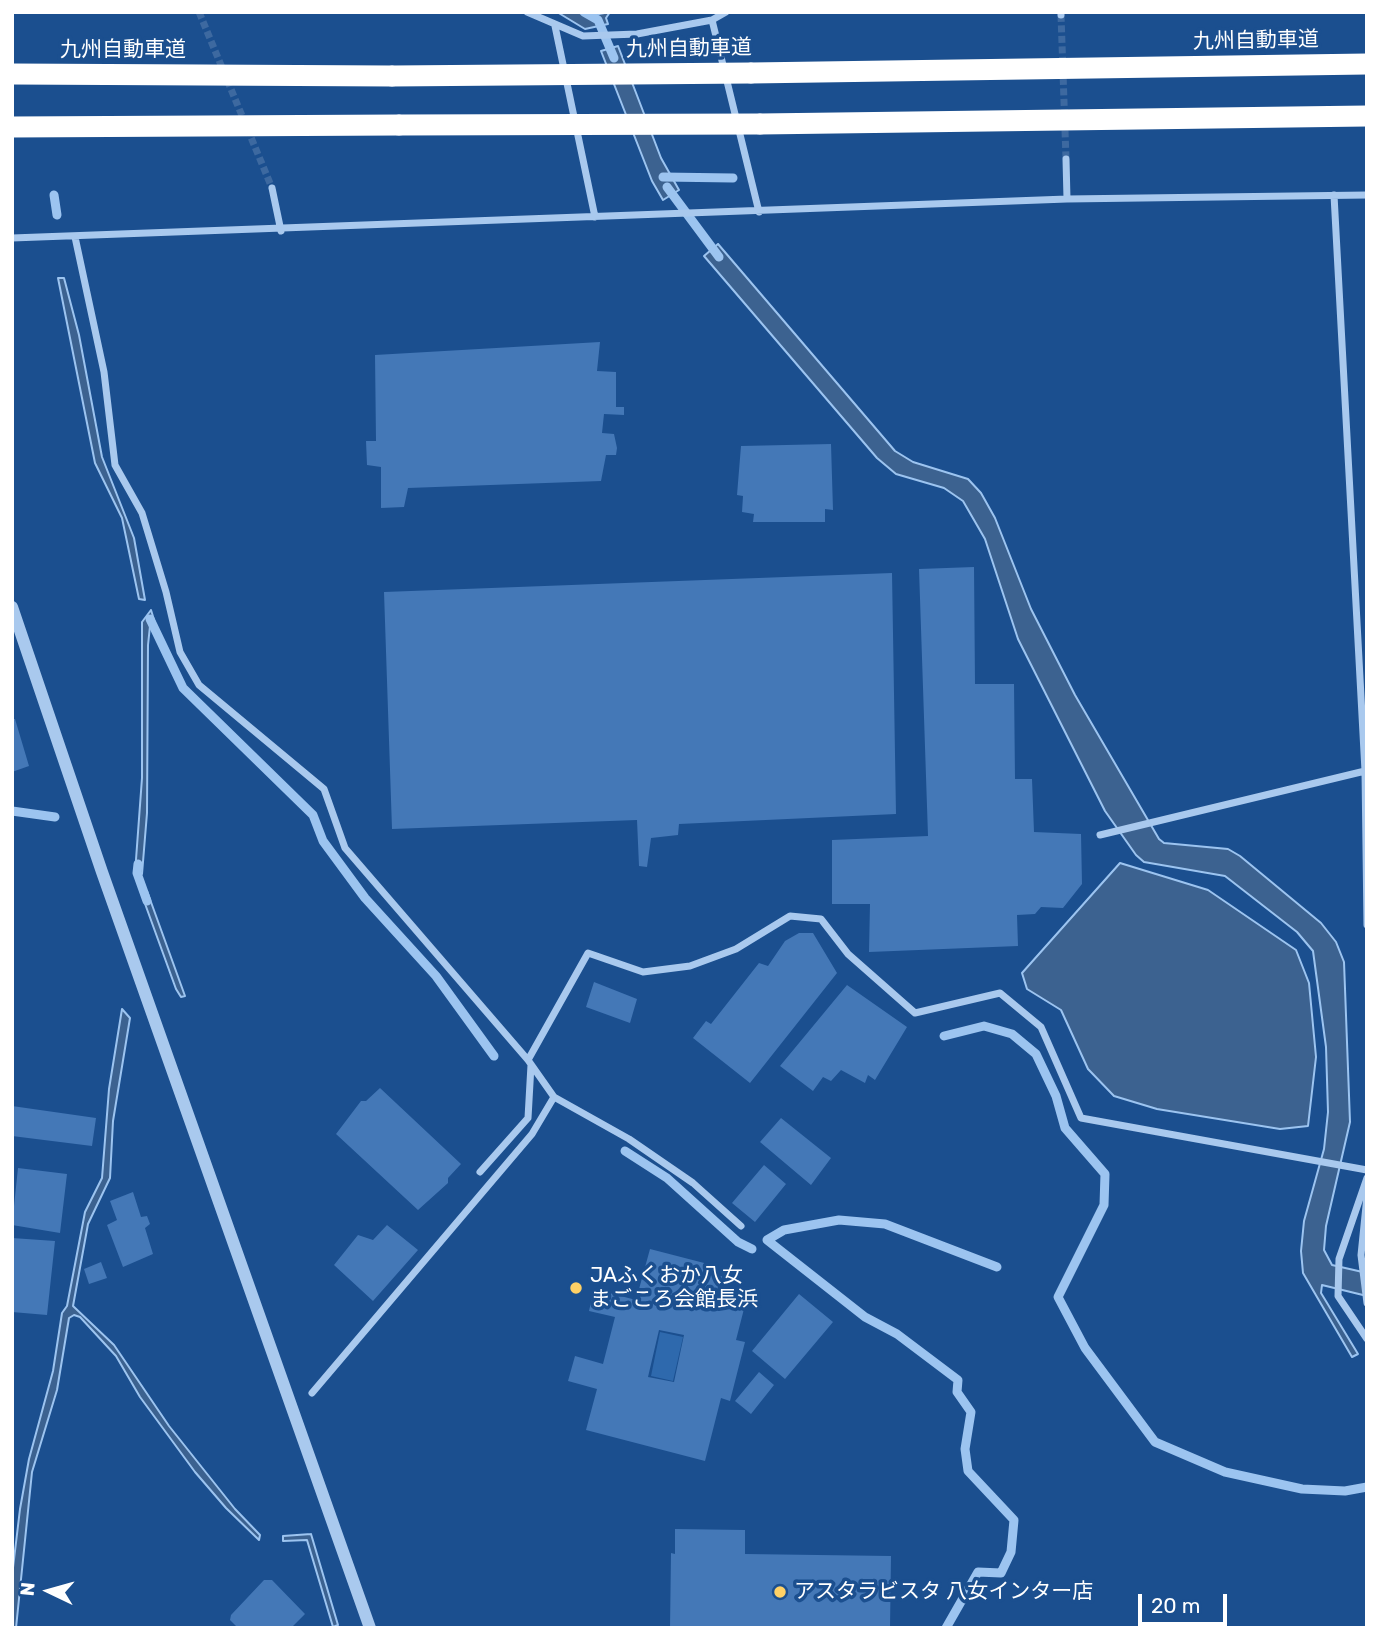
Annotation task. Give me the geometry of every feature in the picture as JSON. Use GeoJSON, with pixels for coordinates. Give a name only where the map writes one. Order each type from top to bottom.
{"type":"FeatureCollection","features":[{"type":"Feature","properties":{"kind":"highway","name":"九州自動車道"},"geometry":{"type":"LineString","coordinates":[[12,74],[392,76],[1367,64]]}},
{"type":"Feature","properties":{"kind":"highway"},"geometry":{"type":"LineString","coordinates":[[12,127],[760,124],[1367,117]]}},
{"type":"Feature","properties":{"kind":"street"},"geometry":{"type":"LineString","coordinates":[[527,12],[583,36],[626,34],[712,20],[726,12]]}},
{"type":"Feature","properties":{"kind":"street"},"geometry":{"type":"LineString","coordinates":[[712,20],[759,212]]}},
{"type":"Feature","properties":{"kind":"street"},"geometry":{"type":"LineString","coordinates":[[555,26],[596,217]]}},
{"type":"Feature","properties":{"kind":"street"},"geometry":{"type":"LineString","coordinates":[[1066,159],[1066,199]]}},
{"type":"Feature","properties":{"kind":"street"},"geometry":{"type":"LineString","coordinates":[[272,188],[281,231]]}},
{"type":"Feature","properties":{"kind":"street"},"geometry":{"type":"LineString","coordinates":[[1334,195],[1365,771],[1367,925]]}},
{"type":"Feature","properties":{"kind":"street"},"geometry":{"type":"LineString","coordinates":[[12,238],[281,231],[1066,199],[1367,195]]}},
{"type":"Feature","properties":{"kind":"street"},"geometry":{"type":"LineString","coordinates":[[75,237],[104,372],[115,465],[142,513],[166,592],[180,652],[200,685],[324,789],[345,848],[529,1062],[554,1097],[629,1139],[692,1183],[741,1226]]}},
{"type":"Feature","properties":{"kind":"street"},"geometry":{"type":"LineString","coordinates":[[12,607],[102,872],[369,1628]]}},
{"type":"Feature","properties":{"kind":"street"},"geometry":{"type":"LineString","coordinates":[[1100,835],[1365,771]]}},
{"type":"Feature","properties":{"kind":"street"},"geometry":{"type":"LineString","coordinates":[[480,1172],[528,1118],[529,1062],[588,953],[643,972],[690,967],[736,949],[790,916],[821,919],[848,954],[915,1013],[1000,993],[1041,1027],[1082,1118],[1367,1170]]}},
{"type":"Feature","properties":{"kind":"street"},"geometry":{"type":"LineString","coordinates":[[312,1393],[532,1134],[554,1097]]}},
{"type":"Feature","properties":{"kind":"street"},"geometry":{"type":"LineString","coordinates":[[1367,1178],[1339,1259],[1338,1296],[1367,1339]]}},
{"type":"Feature","properties":{"kind":"street"},"geometry":{"type":"LineString","coordinates":[[1367,1196],[1361,1255],[1367,1303]]}},
{"type":"Feature","properties":{"kind":"shaded area"},"geometry":{"type":"Polygon","coordinates":[[[557,12],[610,12],[606,18],[608,24],[585,29],[557,12]]]}},
{"type":"Feature","properties":{"kind":"shaded area"},"geometry":{"type":"Polygon","coordinates":[[[618,46],[661,158],[679,190],[663,200],[652,181],[601,51],[618,46]]]}},
{"type":"Feature","properties":{"kind":"shaded area"},"geometry":{"type":"Polygon","coordinates":[[[718,244],[895,451],[913,462],[968,479],[981,493],[995,518],[1031,609],[1075,695],[1159,839],[1164,843],[1228,849],[1321,923],[1336,942],[1344,962],[1350,1122],[1326,1226],[1324,1250],[1332,1265],[1367,1273],[1367,1296],[1322,1285],[1321,1293],[1358,1354],[1352,1357],[1303,1273],[1301,1251],[1304,1221],[1324,1149],[1328,1112],[1326,1047],[1313,951],[1297,932],[1225,876],[1144,862],[1136,855],[1105,811],[1018,639],[985,539],[963,501],[944,488],[896,474],[877,458],[704,256],[718,244]]]}},
{"type":"Feature","properties":{"kind":"shaded area"},"geometry":{"type":"Polygon","coordinates":[[[58,278],[64,278],[79,335],[102,457],[134,538],[145,600],[139,599],[122,518],[95,463],[58,278]]]}},
{"type":"Feature","properties":{"kind":"shaded area"},"geometry":{"type":"Polygon","coordinates":[[[151,610],[155,623],[150,626],[148,645],[147,813],[142,874],[135,873],[142,778],[142,622],[151,610]]]}},
{"type":"Feature","properties":{"kind":"shaded area"},"geometry":{"type":"Polygon","coordinates":[[[1120,863],[1208,890],[1296,950],[1309,983],[1316,1057],[1308,1126],[1280,1129],[1157,1109],[1114,1096],[1088,1069],[1061,1010],[1027,989],[1022,973],[1120,863]]]}},
{"type":"Feature","properties":{"kind":"shaded area"},"geometry":{"type":"Polygon","coordinates":[[[140,890],[147,891],[185,996],[181,997],[176,989],[140,890]]]}},
{"type":"Feature","properties":{"kind":"shaded area"},"geometry":{"type":"Polygon","coordinates":[[[122,1009],[130,1018],[113,1121],[110,1178],[88,1224],[73,1306],[114,1345],[169,1426],[235,1509],[260,1535],[259,1540],[195,1472],[140,1397],[116,1356],[80,1317],[74,1315],[69,1318],[57,1390],[32,1472],[16,1628],[12,1628],[12,1576],[20,1509],[29,1459],[53,1371],[62,1313],[67,1306],[85,1212],[102,1178],[109,1089],[122,1009]]]}},
{"type":"Feature","properties":{"kind":"shaded area"},"geometry":{"type":"Polygon","coordinates":[[[660,1332],[683,1337],[673,1381],[651,1376],[660,1332]]]}},
{"type":"Feature","properties":{"kind":"shaded area"},"geometry":{"type":"Polygon","coordinates":[[[311,1534],[338,1625],[333,1627],[307,1540],[283,1541],[283,1536],[311,1534]]]}},
{"type":"Feature","properties":{"kind":"building"},"geometry":{"type":"Polygon","coordinates":[[[600,342],[597,371],[616,372],[616,407],[624,407],[624,415],[604,414],[602,433],[614,434],[617,448],[616,455],[606,455],[601,481],[408,488],[404,507],[381,508],[381,467],[367,465],[366,441],[376,441],[375,355],[600,342]]]}},
{"type":"Feature","properties":{"kind":"building"},"geometry":{"type":"Polygon","coordinates":[[[831,444],[833,510],[825,509],[825,522],[753,522],[754,514],[742,512],[743,496],[737,495],[741,446],[831,444]]]}},
{"type":"Feature","properties":{"kind":"building"},"geometry":{"type":"Polygon","coordinates":[[[974,567],[975,684],[1014,684],[1015,779],[1032,779],[1034,832],[1081,834],[1082,884],[1063,908],[1041,907],[1035,914],[1017,915],[1018,946],[869,952],[870,904],[832,904],[832,840],[928,836],[919,569],[974,567]]]}},
{"type":"Feature","properties":{"kind":"building"},"geometry":{"type":"Polygon","coordinates":[[[892,573],[896,814],[679,824],[678,835],[651,838],[647,867],[639,866],[637,820],[392,829],[384,592],[892,573]]]}},
{"type":"Feature","properties":{"kind":"building"},"geometry":{"type":"Polygon","coordinates":[[[12,719],[15,719],[29,766],[12,772],[12,719]]]}},
{"type":"Feature","properties":{"kind":"building"},"geometry":{"type":"Polygon","coordinates":[[[799,933],[813,933],[837,973],[750,1083],[693,1038],[706,1021],[711,1024],[759,963],[768,966],[785,941],[799,933]]]}},
{"type":"Feature","properties":{"kind":"building"},"geometry":{"type":"Polygon","coordinates":[[[594,982],[637,999],[630,1023],[586,1007],[594,982]]]}},
{"type":"Feature","properties":{"kind":"building"},"geometry":{"type":"Polygon","coordinates":[[[847,985],[907,1027],[875,1080],[868,1075],[865,1083],[841,1070],[831,1081],[823,1077],[813,1091],[780,1066],[847,985]]]}},
{"type":"Feature","properties":{"kind":"building"},"geometry":{"type":"Polygon","coordinates":[[[380,1088],[461,1164],[448,1178],[448,1183],[418,1210],[336,1134],[361,1101],[366,1101],[380,1088]]]}},
{"type":"Feature","properties":{"kind":"building"},"geometry":{"type":"Polygon","coordinates":[[[12,1106],[96,1118],[92,1146],[12,1136],[12,1106]]]}},
{"type":"Feature","properties":{"kind":"building"},"geometry":{"type":"Polygon","coordinates":[[[781,1118],[831,1158],[811,1185],[760,1142],[781,1118]]]}},
{"type":"Feature","properties":{"kind":"building"},"geometry":{"type":"Polygon","coordinates":[[[764,1165],[786,1184],[755,1222],[732,1203],[764,1165]]]}},
{"type":"Feature","properties":{"kind":"building"},"geometry":{"type":"Polygon","coordinates":[[[18,1168],[67,1174],[60,1233],[12,1225],[18,1168]]]}},
{"type":"Feature","properties":{"kind":"building"},"geometry":{"type":"Polygon","coordinates":[[[133,1192],[141,1217],[147,1216],[150,1224],[145,1228],[153,1254],[123,1267],[107,1225],[117,1220],[110,1201],[133,1192]]]}},
{"type":"Feature","properties":{"kind":"building"},"geometry":{"type":"Polygon","coordinates":[[[387,1225],[418,1250],[373,1301],[334,1265],[358,1235],[373,1240],[387,1225]]]}},
{"type":"Feature","properties":{"kind":"building"},"geometry":{"type":"Polygon","coordinates":[[[12,1238],[55,1241],[47,1315],[12,1312],[12,1238]]]}},
{"type":"Feature","properties":{"kind":"building"},"geometry":{"type":"Polygon","coordinates":[[[650,1249],[708,1264],[702,1287],[705,1287],[709,1273],[728,1278],[722,1299],[745,1305],[736,1340],[745,1342],[730,1401],[721,1398],[705,1461],[586,1430],[597,1389],[568,1381],[575,1356],[603,1364],[615,1317],[589,1311],[594,1289],[636,1300],[650,1249]],[[659,1330],[648,1377],[674,1382],[684,1335],[659,1330]]]}},
{"type":"Feature","properties":{"kind":"building"},"geometry":{"type":"Polygon","coordinates":[[[101,1262],[107,1278],[89,1284],[84,1269],[101,1262]]]}},
{"type":"Feature","properties":{"kind":"building"},"geometry":{"type":"Polygon","coordinates":[[[799,1294],[833,1322],[785,1379],[752,1351],[799,1294]]]}},
{"type":"Feature","properties":{"kind":"building"},"geometry":{"type":"Polygon","coordinates":[[[759,1372],[774,1385],[751,1414],[735,1401],[759,1372]]]}},
{"type":"Feature","properties":{"kind":"building","name":"アスタラビスタ 八女インター店"},"geometry":{"type":"Polygon","coordinates":[[[675,1529],[745,1530],[745,1554],[891,1556],[890,1628],[670,1628],[671,1553],[675,1554],[675,1529]]]}},
{"type":"Feature","properties":{"kind":"building"},"geometry":{"type":"Polygon","coordinates":[[[264,1580],[272,1580],[305,1614],[291,1628],[238,1628],[230,1620],[231,1615],[264,1580]]]}},
{"type":"Feature","properties":{"kind":"waterway"},"geometry":{"type":"LineString","coordinates":[[584,12],[598,20],[614,58]]}},
{"type":"Feature","properties":{"kind":"waterway"},"geometry":{"type":"LineString","coordinates":[[663,177],[733,178]]}},
{"type":"Feature","properties":{"kind":"waterway"},"geometry":{"type":"LineString","coordinates":[[667,187],[719,257]]}},
{"type":"Feature","properties":{"kind":"waterway"},"geometry":{"type":"LineString","coordinates":[[54,195],[57,215]]}},
{"type":"Feature","properties":{"kind":"waterway"},"geometry":{"type":"LineString","coordinates":[[150,619],[183,688],[313,815],[323,841],[365,898],[436,976],[494,1056]]}},
{"type":"Feature","properties":{"kind":"waterway"},"geometry":{"type":"LineString","coordinates":[[12,811],[55,817]]}},
{"type":"Feature","properties":{"kind":"waterway"},"geometry":{"type":"LineString","coordinates":[[138,864],[137,873],[147,901]]}},
{"type":"Feature","properties":{"kind":"waterway"},"geometry":{"type":"LineString","coordinates":[[944,1036],[984,1026],[1012,1034],[1036,1054],[1056,1096],[1065,1128],[1105,1174],[1104,1205],[1058,1297],[1085,1348],[1155,1442],[1225,1472],[1302,1489],[1345,1491],[1367,1487]]}},
{"type":"Feature","properties":{"kind":"waterway"},"geometry":{"type":"LineString","coordinates":[[625,1151],[667,1178],[738,1242],[752,1249]]}},
{"type":"Feature","properties":{"kind":"waterway"},"geometry":{"type":"LineString","coordinates":[[946,1628],[978,1572],[1001,1573],[1011,1552],[1014,1520],[968,1471],[965,1449],[971,1412],[957,1392],[958,1380],[897,1334],[865,1317],[767,1240],[784,1230],[839,1220],[885,1224],[997,1267]]}},
{"type":"Feature","properties":{"kind":"tunnel"},"geometry":{"type":"LineString","coordinates":[[199,12],[272,188]]}},
{"type":"Feature","properties":{"kind":"tunnel"},"geometry":{"type":"LineString","coordinates":[[1061,15],[1066,159]]}},
{"type":"Feature","properties":{"kind":"place","name":"JAふくおか八女 まごころ会館長浜"},"geometry":{"type":"Point","coordinates":[576,1288]}},
{"type":"Feature","properties":{"kind":"place","name":"アスタラビスタ 八女インター店"},"geometry":{"type":"Point","coordinates":[780,1592]}}]}
